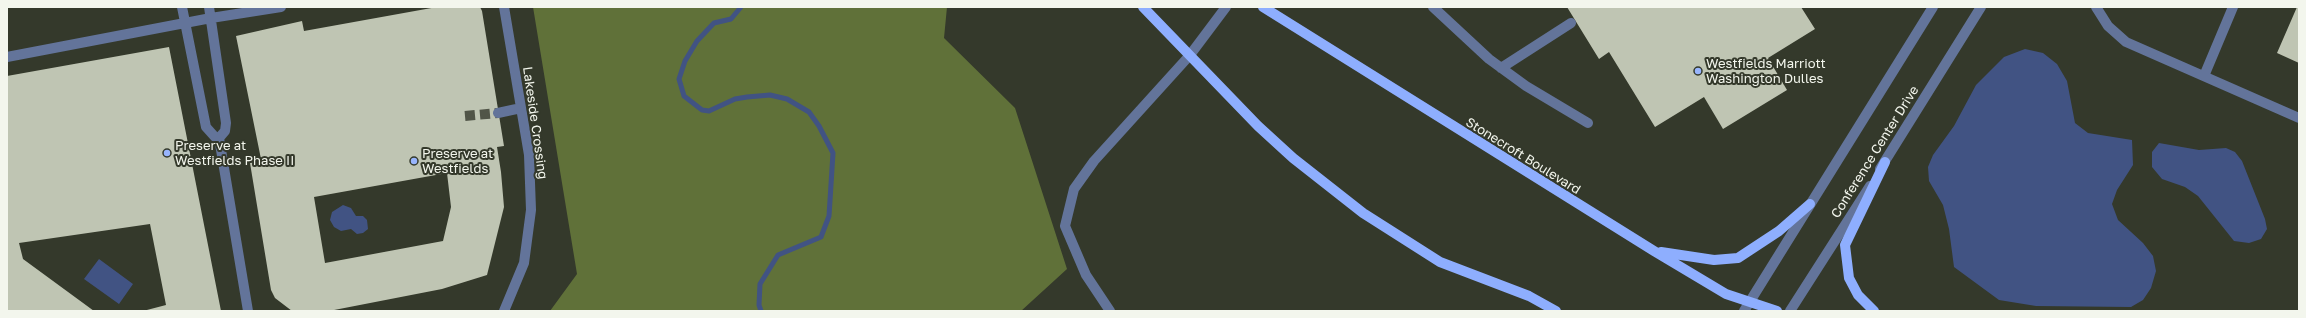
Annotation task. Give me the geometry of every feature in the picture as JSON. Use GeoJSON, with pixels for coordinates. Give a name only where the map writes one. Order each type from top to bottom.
{"type":"FeatureCollection","features":[{"type":"Feature","properties":{"kind":"main road"},"geometry":{"type":"LineString","coordinates":[[1143,7],[1258,126],[1322,182],[1363,213],[1440,262],[1529,296],[1556,311]]}},
{"type":"Feature","properties":{"kind":"main road","name":"Stonecroft Boulevard"},"geometry":{"type":"LineString","coordinates":[[1263,7],[1568,199],[1726,294],[1777,311]]}},
{"type":"Feature","properties":{"kind":"main road"},"geometry":{"type":"LineString","coordinates":[[1874,311],[1858,295],[1849,278],[1845,245],[1885,162]]}},
{"type":"Feature","properties":{"kind":"main road"},"geometry":{"type":"LineString","coordinates":[[1654,251],[1714,260],[1738,258],[1779,231],[1810,204]]}},
{"type":"Feature","properties":{"kind":"street"},"geometry":{"type":"LineString","coordinates":[[182,7],[206,127],[215,137],[219,138]]}},
{"type":"Feature","properties":{"kind":"street"},"geometry":{"type":"LineString","coordinates":[[209,7],[226,123],[225,131],[219,138]]}},
{"type":"Feature","properties":{"kind":"street"},"geometry":{"type":"LineString","coordinates":[[7,57],[211,18],[281,7]]}},
{"type":"Feature","properties":{"kind":"street","name":"Lakeside Crossing"},"geometry":{"type":"LineString","coordinates":[[504,7],[529,155],[531,210],[524,263],[504,311]]}},
{"type":"Feature","properties":{"kind":"street"},"geometry":{"type":"LineString","coordinates":[[1110,311],[1086,275],[1065,226],[1074,189],[1094,161],[1190,55],[1226,7]]}},
{"type":"Feature","properties":{"kind":"street"},"geometry":{"type":"LineString","coordinates":[[1433,7],[1501,68],[1526,86],[1588,123]]}},
{"type":"Feature","properties":{"kind":"street"},"geometry":{"type":"LineString","coordinates":[[1744,311],[1933,7]]}},
{"type":"Feature","properties":{"kind":"street","name":"Conference Center Drive"},"geometry":{"type":"LineString","coordinates":[[1790,311],[1981,7]]}},
{"type":"Feature","properties":{"kind":"street"},"geometry":{"type":"LineString","coordinates":[[2096,7],[2108,26],[2126,42],[2299,118]]}},
{"type":"Feature","properties":{"kind":"street"},"geometry":{"type":"LineString","coordinates":[[2204,76],[2233,7]]}},
{"type":"Feature","properties":{"kind":"street"},"geometry":{"type":"LineString","coordinates":[[1501,68],[1571,23]]}},
{"type":"Feature","properties":{"kind":"street"},"geometry":{"type":"LineString","coordinates":[[498,113],[521,108]]}},
{"type":"Feature","properties":{"kind":"street"},"geometry":{"type":"LineString","coordinates":[[219,138],[248,311]]}},
{"type":"Feature","properties":{"kind":"green space"},"geometry":{"type":"Polygon","coordinates":[[[533,7],[947,7],[944,38],[1015,108],[1067,269],[1021,311],[550,311],[577,274],[533,7]]]}},
{"type":"Feature","properties":{"kind":"water"},"geometry":{"type":"Polygon","coordinates":[[[2025,49],[2043,53],[2057,64],[2067,81],[2075,123],[2088,133],[2132,140],[2133,165],[2117,190],[2112,204],[2118,220],[2143,243],[2153,256],[2156,271],[2151,288],[2143,300],[2131,307],[2036,306],[1999,300],[1954,267],[1949,229],[1943,205],[1929,181],[1928,167],[1933,155],[1954,126],[1976,85],[2004,57],[2025,49]]]}},
{"type":"Feature","properties":{"kind":"water"},"geometry":{"type":"Polygon","coordinates":[[[2159,143],[2199,150],[2226,148],[2235,152],[2242,161],[2265,219],[2267,229],[2261,239],[2249,243],[2234,241],[2198,196],[2185,187],[2162,179],[2152,167],[2152,152],[2159,143]]]}},
{"type":"Feature","properties":{"kind":"water"},"geometry":{"type":"Polygon","coordinates":[[[343,205],[351,208],[356,216],[363,216],[367,220],[368,229],[363,233],[357,234],[351,229],[341,231],[334,227],[330,220],[332,212],[343,205]]]}},
{"type":"Feature","properties":{"kind":"water"},"geometry":{"type":"Polygon","coordinates":[[[99,259],[133,284],[119,304],[84,279],[99,259]]]}},
{"type":"Feature","properties":{"kind":"building","name":"Preserve at Westfields"},"geometry":{"type":"Polygon","coordinates":[[[437,7],[480,7],[482,11],[504,146],[497,147],[504,207],[487,275],[442,289],[329,311],[292,311],[275,298],[271,290],[250,163],[261,159],[236,36],[302,21],[304,31],[437,7]],[[447,173],[314,197],[325,263],[443,241],[451,207],[447,173]]]}},
{"type":"Feature","properties":{"kind":"building","name":"Westfields Marriott Washington Dulles"},"geometry":{"type":"Polygon","coordinates":[[[1567,7],[1801,7],[1815,29],[1768,58],[1787,90],[1723,129],[1704,97],[1655,127],[1609,52],[1599,59],[1567,7]]]}},
{"type":"Feature","properties":{"kind":"building"},"geometry":{"type":"Polygon","coordinates":[[[2297,7],[2299,7],[2299,63],[2277,53],[2297,7]]]}},
{"type":"Feature","properties":{"kind":"building","name":"Preserve at Westfields Phase II"},"geometry":{"type":"Polygon","coordinates":[[[169,47],[221,311],[143,311],[166,305],[150,224],[19,243],[23,259],[94,311],[7,311],[7,76],[169,47]]]}},
{"type":"Feature","properties":{"kind":"waterway"},"geometry":{"type":"LineString","coordinates":[[741,7],[731,19],[714,23],[697,41],[685,61],[679,79],[684,96],[702,110],[709,111],[735,99],[747,97],[770,95],[787,99],[809,112],[819,126],[833,153],[829,216],[821,237],[778,255],[760,284],[759,305],[761,311]]}},
{"type":"Feature","properties":{"kind":"tunnel"},"geometry":{"type":"LineString","coordinates":[[465,116],[498,113]]}},
{"type":"Feature","properties":{"kind":"place","name":"Westfields Marriott Washington Dulles"},"geometry":{"type":"Point","coordinates":[1698,71]}},
{"type":"Feature","properties":{"kind":"place","name":"Preserve at Westfields Phase II"},"geometry":{"type":"Point","coordinates":[167,153]}},
{"type":"Feature","properties":{"kind":"place","name":"Preserve at Westfields"},"geometry":{"type":"Point","coordinates":[414,161]}}]}
